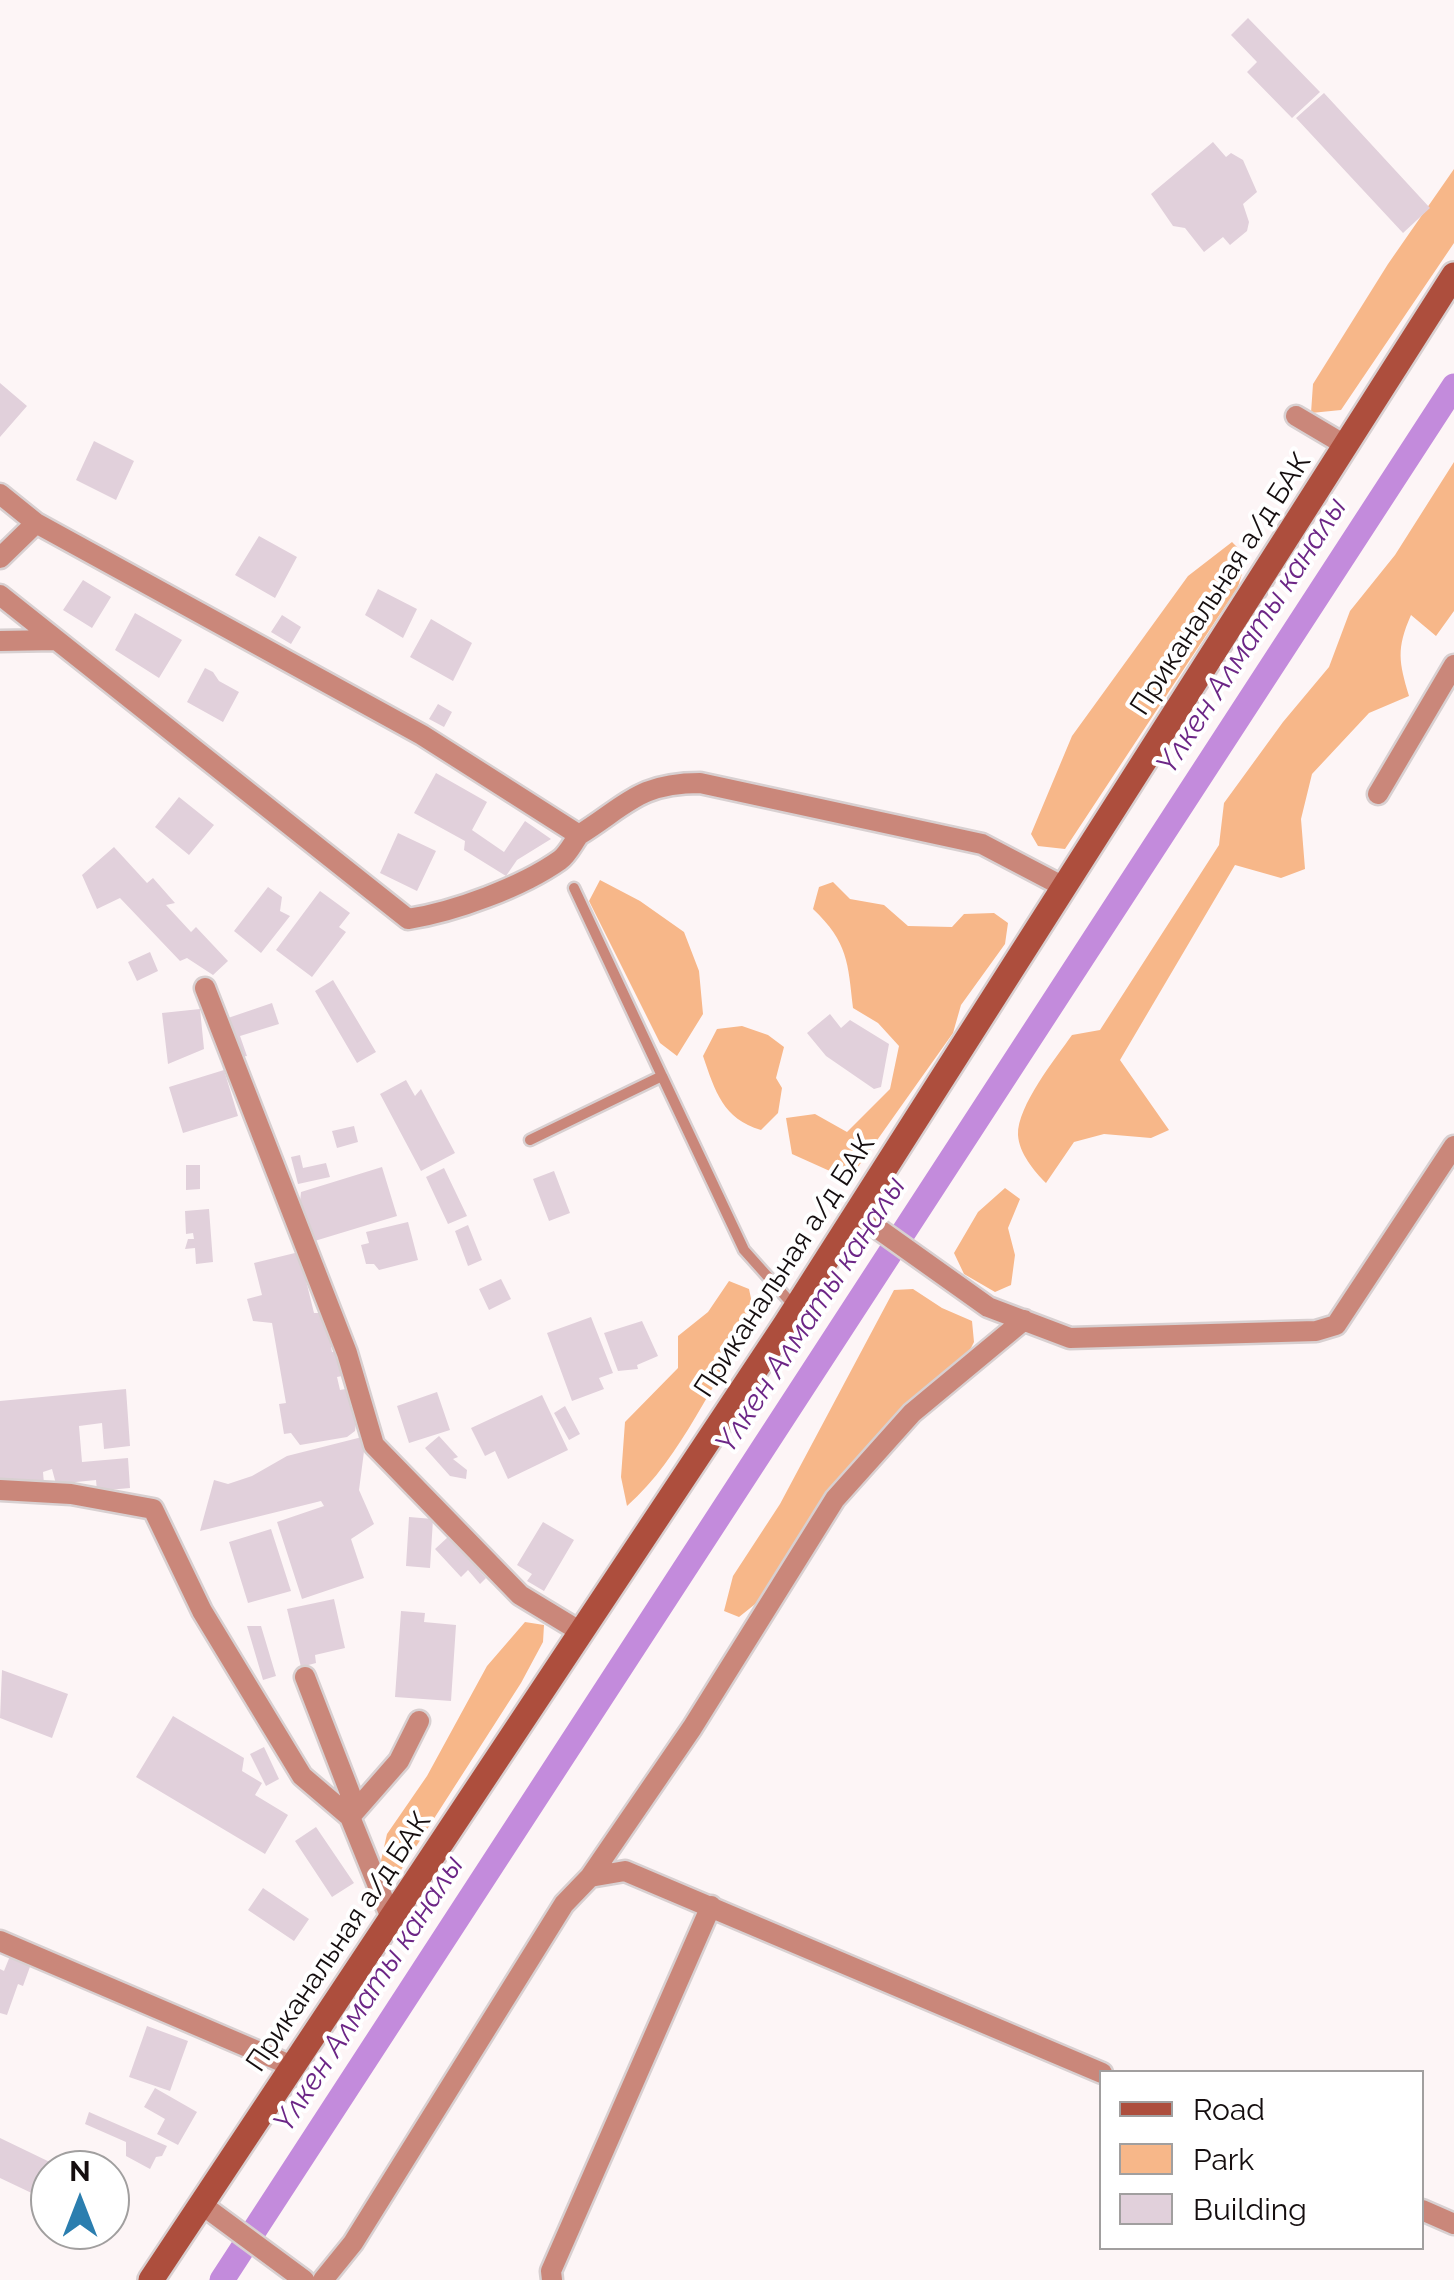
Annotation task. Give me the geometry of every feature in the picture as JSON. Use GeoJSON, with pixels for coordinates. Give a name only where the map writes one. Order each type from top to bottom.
{"type":"FeatureCollection","features":[{"type":"Feature","properties":{"kind":"main road","name":"Приканальная а/д БАК"},"geometry":{"type":"LineString","coordinates":[[151,2280],[209,2209],[292,2066],[796,1308],[1454,274]]}},
{"type":"Feature","properties":{"kind":"street"},"geometry":{"type":"LineString","coordinates":[[1296,416],[1345,445]]}},
{"type":"Feature","properties":{"kind":"street"},"geometry":{"type":"LineString","coordinates":[[0,494],[36,523],[422,735],[579,835]]}},
{"type":"Feature","properties":{"kind":"street"},"geometry":{"type":"LineString","coordinates":[[0,558],[36,523]]}},
{"type":"Feature","properties":{"kind":"street"},"geometry":{"type":"LineString","coordinates":[[0,595],[408,919],[432,915],[522,880],[564,858],[579,835],[642,792],[668,783],[700,783],[982,844],[1064,887]]}},
{"type":"Feature","properties":{"kind":"street"},"geometry":{"type":"LineString","coordinates":[[0,641],[55,640]]}},
{"type":"Feature","properties":{"kind":"street"},"geometry":{"type":"LineString","coordinates":[[1378,794],[1454,666]]}},
{"type":"Feature","properties":{"kind":"street"},"geometry":{"type":"LineString","coordinates":[[205,988],[346,1353],[374,1445],[520,1596],[580,1632]]}},
{"type":"Feature","properties":{"kind":"street"},"geometry":{"type":"LineString","coordinates":[[857,1213],[988,1307],[1070,1338],[1316,1331],[1336,1325],[1454,1146]]}},
{"type":"Feature","properties":{"kind":"street"},"geometry":{"type":"LineString","coordinates":[[324,2280],[353,2243],[564,1904],[590,1876],[692,1728],[835,1499],[912,1413],[1024,1320]]}},
{"type":"Feature","properties":{"kind":"street"},"geometry":{"type":"LineString","coordinates":[[0,1490],[70,1494],[152,1509],[202,1612],[302,1776],[350,1818]]}},
{"type":"Feature","properties":{"kind":"street"},"geometry":{"type":"LineString","coordinates":[[304,1677],[350,1793],[350,1818],[391,1918]]}},
{"type":"Feature","properties":{"kind":"street"},"geometry":{"type":"LineString","coordinates":[[350,1818],[400,1761],[420,1721]]}},
{"type":"Feature","properties":{"kind":"street"},"geometry":{"type":"LineString","coordinates":[[590,1876],[625,1871],[1099,2072]]}},
{"type":"Feature","properties":{"kind":"street"},"geometry":{"type":"LineString","coordinates":[[552,2280],[551,2271],[711,1906]]}},
{"type":"Feature","properties":{"kind":"street"},"geometry":{"type":"LineString","coordinates":[[0,1941],[292,2066]]}},
{"type":"Feature","properties":{"kind":"street"},"geometry":{"type":"LineString","coordinates":[[209,2209],[298,2275]]}},
{"type":"Feature","properties":{"kind":"street"},"geometry":{"type":"LineString","coordinates":[[1424,2211],[1454,2224]]}},
{"type":"Feature","properties":{"kind":"lane"},"geometry":{"type":"LineString","coordinates":[[574,888],[744,1250],[796,1308]]}},
{"type":"Feature","properties":{"kind":"lane"},"geometry":{"type":"LineString","coordinates":[[530,1140],[662,1076]]}},
{"type":"Feature","properties":{"kind":"green space"},"geometry":{"type":"Polygon","coordinates":[[[1454,169],[1454,243],[1341,410],[1311,413],[1313,384],[1388,264],[1454,169]]]}},
{"type":"Feature","properties":{"kind":"green space"},"geometry":{"type":"Polygon","coordinates":[[[1454,462],[1454,611],[1436,636],[1411,615],[1401,656],[1409,696],[1369,713],[1312,774],[1301,819],[1305,869],[1281,878],[1235,865],[1120,1060],[1169,1130],[1151,1138],[1104,1134],[1074,1142],[1046,1183],[1019,1142],[1019,1123],[1030,1097],[1072,1035],[1100,1030],[1219,845],[1224,803],[1329,667],[1350,611],[1395,555],[1454,462]]]}},
{"type":"Feature","properties":{"kind":"green space"},"geometry":{"type":"Polygon","coordinates":[[[1232,542],[1247,557],[1238,587],[1065,849],[1038,846],[1031,834],[1072,736],[1188,576],[1232,542]]]}},
{"type":"Feature","properties":{"kind":"green space"},"geometry":{"type":"Polygon","coordinates":[[[600,880],[640,901],[684,932],[699,971],[703,1014],[677,1056],[660,1043],[589,901],[600,880]]]}},
{"type":"Feature","properties":{"kind":"green space"},"geometry":{"type":"Polygon","coordinates":[[[833,882],[850,899],[884,905],[908,926],[952,927],[964,914],[994,913],[1008,923],[1005,944],[961,1005],[953,1033],[846,1184],[832,1172],[792,1154],[786,1118],[815,1114],[847,1132],[890,1089],[899,1046],[878,1023],[853,1008],[840,943],[813,909],[819,887],[833,882]]]}},
{"type":"Feature","properties":{"kind":"green space"},"geometry":{"type":"Polygon","coordinates":[[[742,1026],[768,1035],[784,1047],[776,1078],[782,1088],[778,1113],[761,1130],[729,1111],[703,1056],[717,1029],[742,1026]]]}},
{"type":"Feature","properties":{"kind":"green space"},"geometry":{"type":"Polygon","coordinates":[[[1005,1188],[1020,1199],[1008,1228],[1015,1255],[1011,1285],[995,1292],[964,1274],[954,1253],[978,1212],[1005,1188]]]}},
{"type":"Feature","properties":{"kind":"green space"},"geometry":{"type":"Polygon","coordinates":[[[729,1281],[749,1289],[756,1322],[665,1464],[627,1506],[621,1477],[625,1422],[678,1368],[678,1336],[708,1312],[729,1281]]]}},
{"type":"Feature","properties":{"kind":"green space"},"geometry":{"type":"Polygon","coordinates":[[[913,1289],[972,1321],[974,1342],[964,1362],[908,1407],[774,1589],[739,1617],[724,1611],[733,1576],[780,1504],[894,1290],[913,1289]]]}},
{"type":"Feature","properties":{"kind":"green space"},"geometry":{"type":"Polygon","coordinates":[[[525,1622],[544,1625],[543,1642],[521,1683],[401,1870],[380,1865],[387,1834],[427,1776],[487,1666],[525,1622]]]}},
{"type":"Feature","properties":{"kind":"building"},"geometry":{"type":"Polygon","coordinates":[[[1248,18],[1320,92],[1292,118],[1247,72],[1257,62],[1231,35],[1248,18]]]}},
{"type":"Feature","properties":{"kind":"building"},"geometry":{"type":"Polygon","coordinates":[[[1324,93],[1430,208],[1403,233],[1296,118],[1324,93]]]}},
{"type":"Feature","properties":{"kind":"building"},"geometry":{"type":"Polygon","coordinates":[[[1213,142],[1226,157],[1231,153],[1243,160],[1257,192],[1243,204],[1249,222],[1247,231],[1230,245],[1223,237],[1204,252],[1185,228],[1173,226],[1151,194],[1213,142]]]}},
{"type":"Feature","properties":{"kind":"building"},"geometry":{"type":"Polygon","coordinates":[[[0,383],[27,406],[0,437],[0,383]]]}},
{"type":"Feature","properties":{"kind":"building"},"geometry":{"type":"Polygon","coordinates":[[[94,441],[134,461],[116,500],[76,480],[94,441]]]}},
{"type":"Feature","properties":{"kind":"building"},"geometry":{"type":"Polygon","coordinates":[[[259,536],[297,557],[275,598],[235,575],[259,536]]]}},
{"type":"Feature","properties":{"kind":"building"},"geometry":{"type":"Polygon","coordinates":[[[83,580],[111,597],[92,628],[63,610],[83,580]]]}},
{"type":"Feature","properties":{"kind":"building"},"geometry":{"type":"Polygon","coordinates":[[[378,589],[417,609],[403,638],[365,615],[378,589]]]}},
{"type":"Feature","properties":{"kind":"building"},"geometry":{"type":"Polygon","coordinates":[[[135,613],[182,640],[159,678],[115,650],[135,613]]]}},
{"type":"Feature","properties":{"kind":"building"},"geometry":{"type":"Polygon","coordinates":[[[282,615],[301,627],[291,644],[271,632],[282,615]]]}},
{"type":"Feature","properties":{"kind":"building"},"geometry":{"type":"Polygon","coordinates":[[[431,619],[472,643],[453,681],[410,657],[431,619]]]}},
{"type":"Feature","properties":{"kind":"building"},"geometry":{"type":"Polygon","coordinates":[[[205,668],[239,692],[223,722],[187,702],[205,668]]]}},
{"type":"Feature","properties":{"kind":"building"},"geometry":{"type":"Polygon","coordinates":[[[438,704],[452,712],[444,727],[429,719],[438,704]]]}},
{"type":"Feature","properties":{"kind":"building"},"geometry":{"type":"Polygon","coordinates":[[[436,773],[487,802],[472,830],[504,852],[525,821],[551,839],[517,860],[506,876],[464,850],[465,841],[414,813],[436,773]]]}},
{"type":"Feature","properties":{"kind":"building"},"geometry":{"type":"Polygon","coordinates":[[[179,797],[214,825],[189,855],[155,827],[179,797]]]}},
{"type":"Feature","properties":{"kind":"building"},"geometry":{"type":"Polygon","coordinates":[[[398,833],[436,851],[417,891],[380,873],[398,833]]]}},
{"type":"Feature","properties":{"kind":"building"},"geometry":{"type":"Polygon","coordinates":[[[114,847],[147,883],[153,878],[175,903],[166,905],[191,932],[196,927],[228,961],[213,975],[187,958],[180,961],[120,898],[97,909],[82,875],[114,847]]]}},
{"type":"Feature","properties":{"kind":"building"},"geometry":{"type":"Polygon","coordinates":[[[268,887],[282,897],[280,911],[290,916],[261,953],[234,931],[268,887]]]}},
{"type":"Feature","properties":{"kind":"building"},"geometry":{"type":"Polygon","coordinates":[[[320,891],[350,913],[339,927],[346,932],[312,977],[276,950],[320,891]]]}},
{"type":"Feature","properties":{"kind":"building"},"geometry":{"type":"Polygon","coordinates":[[[150,952],[158,971],[137,981],[128,962],[150,952]]]}},
{"type":"Feature","properties":{"kind":"building"},"geometry":{"type":"Polygon","coordinates":[[[333,980],[376,1052],[357,1063],[315,991],[333,980]]]}},
{"type":"Feature","properties":{"kind":"building"},"geometry":{"type":"Polygon","coordinates":[[[272,1003],[279,1024],[240,1036],[247,1056],[241,1057],[228,1018],[272,1003]]]}},
{"type":"Feature","properties":{"kind":"building"},"geometry":{"type":"Polygon","coordinates":[[[200,1009],[204,1049],[168,1064],[162,1013],[200,1009]]]}},
{"type":"Feature","properties":{"kind":"building"},"geometry":{"type":"Polygon","coordinates":[[[830,1014],[841,1028],[850,1020],[889,1044],[881,1087],[874,1089],[826,1056],[807,1033],[830,1014]]]}},
{"type":"Feature","properties":{"kind":"building"},"geometry":{"type":"Polygon","coordinates":[[[224,1070],[238,1116],[183,1133],[169,1087],[224,1070]]]}},
{"type":"Feature","properties":{"kind":"building"},"geometry":{"type":"Polygon","coordinates":[[[406,1080],[415,1096],[421,1089],[455,1153],[421,1171],[380,1094],[406,1080]]]}},
{"type":"Feature","properties":{"kind":"building"},"geometry":{"type":"Polygon","coordinates":[[[354,1126],[358,1142],[337,1148],[332,1131],[354,1126]]]}},
{"type":"Feature","properties":{"kind":"building"},"geometry":{"type":"Polygon","coordinates":[[[300,1155],[303,1168],[326,1163],[330,1177],[298,1184],[291,1157],[300,1155]]]}},
{"type":"Feature","properties":{"kind":"building"},"geometry":{"type":"Polygon","coordinates":[[[186,1165],[200,1165],[200,1189],[186,1190],[186,1165]]]}},
{"type":"Feature","properties":{"kind":"building"},"geometry":{"type":"Polygon","coordinates":[[[382,1167],[397,1216],[308,1243],[299,1213],[301,1192],[382,1167]]]}},
{"type":"Feature","properties":{"kind":"building"},"geometry":{"type":"Polygon","coordinates":[[[444,1168],[467,1216],[448,1224],[426,1177],[444,1168]]]}},
{"type":"Feature","properties":{"kind":"building"},"geometry":{"type":"Polygon","coordinates":[[[554,1171],[570,1213],[549,1221],[533,1179],[554,1171]]]}},
{"type":"Feature","properties":{"kind":"building"},"geometry":{"type":"Polygon","coordinates":[[[209,1209],[213,1262],[196,1264],[195,1248],[185,1249],[188,1239],[194,1239],[193,1233],[186,1234],[185,1211],[209,1209]]]}},
{"type":"Feature","properties":{"kind":"building"},"geometry":{"type":"Polygon","coordinates":[[[408,1222],[418,1260],[379,1270],[374,1264],[366,1264],[361,1245],[369,1243],[366,1232],[408,1222]]]}},
{"type":"Feature","properties":{"kind":"building"},"geometry":{"type":"Polygon","coordinates":[[[468,1225],[482,1260],[468,1266],[455,1231],[468,1225]]]}},
{"type":"Feature","properties":{"kind":"building"},"geometry":{"type":"Polygon","coordinates":[[[299,1252],[314,1313],[325,1313],[332,1352],[342,1350],[347,1375],[337,1377],[340,1390],[351,1388],[357,1416],[355,1431],[347,1437],[300,1445],[291,1433],[284,1434],[279,1404],[286,1403],[272,1323],[253,1321],[247,1299],[262,1295],[254,1263],[299,1252]]]}},
{"type":"Feature","properties":{"kind":"building"},"geometry":{"type":"Polygon","coordinates":[[[501,1279],[511,1299],[489,1310],[479,1289],[501,1279]]]}},
{"type":"Feature","properties":{"kind":"building"},"geometry":{"type":"Polygon","coordinates":[[[591,1317],[613,1373],[599,1378],[604,1389],[572,1401],[547,1333],[591,1317]]]}},
{"type":"Feature","properties":{"kind":"building"},"geometry":{"type":"Polygon","coordinates":[[[642,1321],[658,1356],[637,1365],[638,1369],[618,1371],[604,1333],[642,1321]]]}},
{"type":"Feature","properties":{"kind":"building"},"geometry":{"type":"Polygon","coordinates":[[[126,1389],[130,1446],[104,1449],[102,1423],[79,1426],[82,1462],[128,1458],[130,1488],[97,1491],[96,1480],[56,1484],[52,1469],[43,1472],[44,1484],[0,1488],[0,1401],[126,1389]]]}},
{"type":"Feature","properties":{"kind":"building"},"geometry":{"type":"Polygon","coordinates":[[[437,1392],[450,1430],[409,1443],[397,1406],[437,1392]]]}},
{"type":"Feature","properties":{"kind":"building"},"geometry":{"type":"Polygon","coordinates":[[[542,1395],[568,1450],[508,1479],[495,1451],[485,1456],[471,1428],[542,1395]]]}},
{"type":"Feature","properties":{"kind":"building"},"geometry":{"type":"Polygon","coordinates":[[[565,1406],[580,1434],[569,1440],[554,1413],[565,1406]]]}},
{"type":"Feature","properties":{"kind":"building"},"geometry":{"type":"Polygon","coordinates":[[[366,1436],[359,1490],[374,1524],[351,1539],[364,1578],[302,1599],[277,1522],[324,1506],[321,1501],[200,1531],[214,1480],[228,1484],[252,1476],[287,1456],[366,1436]]]}},
{"type":"Feature","properties":{"kind":"building"},"geometry":{"type":"Polygon","coordinates":[[[439,1436],[458,1457],[453,1459],[467,1470],[466,1479],[450,1476],[425,1448],[439,1436]]]}},
{"type":"Feature","properties":{"kind":"building"},"geometry":{"type":"Polygon","coordinates":[[[409,1517],[433,1519],[430,1568],[406,1566],[409,1517]]]}},
{"type":"Feature","properties":{"kind":"building"},"geometry":{"type":"Polygon","coordinates":[[[543,1522],[574,1540],[544,1591],[527,1581],[532,1574],[517,1565],[543,1522]]]}},
{"type":"Feature","properties":{"kind":"building"},"geometry":{"type":"Polygon","coordinates":[[[271,1529],[291,1591],[248,1603],[229,1542],[271,1529]]]}},
{"type":"Feature","properties":{"kind":"building"},"geometry":{"type":"Polygon","coordinates":[[[448,1537],[486,1578],[480,1584],[468,1570],[461,1577],[435,1549],[448,1537]]]}},
{"type":"Feature","properties":{"kind":"building"},"geometry":{"type":"Polygon","coordinates":[[[334,1599],[345,1648],[315,1655],[316,1663],[301,1667],[287,1609],[334,1599]]]}},
{"type":"Feature","properties":{"kind":"building"},"geometry":{"type":"Polygon","coordinates":[[[401,1611],[425,1613],[424,1622],[456,1625],[451,1701],[395,1697],[401,1611]]]}},
{"type":"Feature","properties":{"kind":"building"},"geometry":{"type":"Polygon","coordinates":[[[247,1626],[261,1626],[276,1676],[263,1680],[247,1626]]]}},
{"type":"Feature","properties":{"kind":"building"},"geometry":{"type":"Polygon","coordinates":[[[2,1670],[68,1694],[52,1738],[0,1718],[2,1670]]]}},
{"type":"Feature","properties":{"kind":"building"},"geometry":{"type":"Polygon","coordinates":[[[173,1716],[244,1758],[242,1771],[262,1783],[255,1795],[288,1815],[265,1854],[136,1777],[173,1716]]]}},
{"type":"Feature","properties":{"kind":"building"},"geometry":{"type":"Polygon","coordinates":[[[264,1747],[279,1779],[266,1786],[250,1754],[264,1747]]]}},
{"type":"Feature","properties":{"kind":"building"},"geometry":{"type":"Polygon","coordinates":[[[316,1827],[354,1883],[332,1897],[295,1841],[316,1827]]]}},
{"type":"Feature","properties":{"kind":"building"},"geometry":{"type":"Polygon","coordinates":[[[263,1888],[309,1919],[294,1941],[248,1910],[263,1888]]]}},
{"type":"Feature","properties":{"kind":"building"},"geometry":{"type":"Polygon","coordinates":[[[10,1956],[31,1964],[23,1986],[18,1984],[7,2015],[0,2013],[0,1969],[4,1971],[10,1956]]]}},
{"type":"Feature","properties":{"kind":"building"},"geometry":{"type":"Polygon","coordinates":[[[147,2026],[188,2041],[170,2091],[129,2077],[147,2026]]]}},
{"type":"Feature","properties":{"kind":"building"},"geometry":{"type":"Polygon","coordinates":[[[155,2088],[197,2112],[178,2145],[157,2134],[165,2119],[144,2107],[155,2088]]]}},
{"type":"Feature","properties":{"kind":"building"},"geometry":{"type":"Polygon","coordinates":[[[89,2112],[167,2146],[150,2169],[130,2158],[126,2142],[85,2124],[89,2112]]]}},
{"type":"Feature","properties":{"kind":"building"},"geometry":{"type":"Polygon","coordinates":[[[0,2138],[30,2152],[30,2192],[0,2178],[0,2138]]]}},
{"type":"Feature","properties":{"kind":"waterway","name":"Үлкен Алматы каналы"},"geometry":{"type":"LineString","coordinates":[[222,2280],[1454,386]]}}]}
